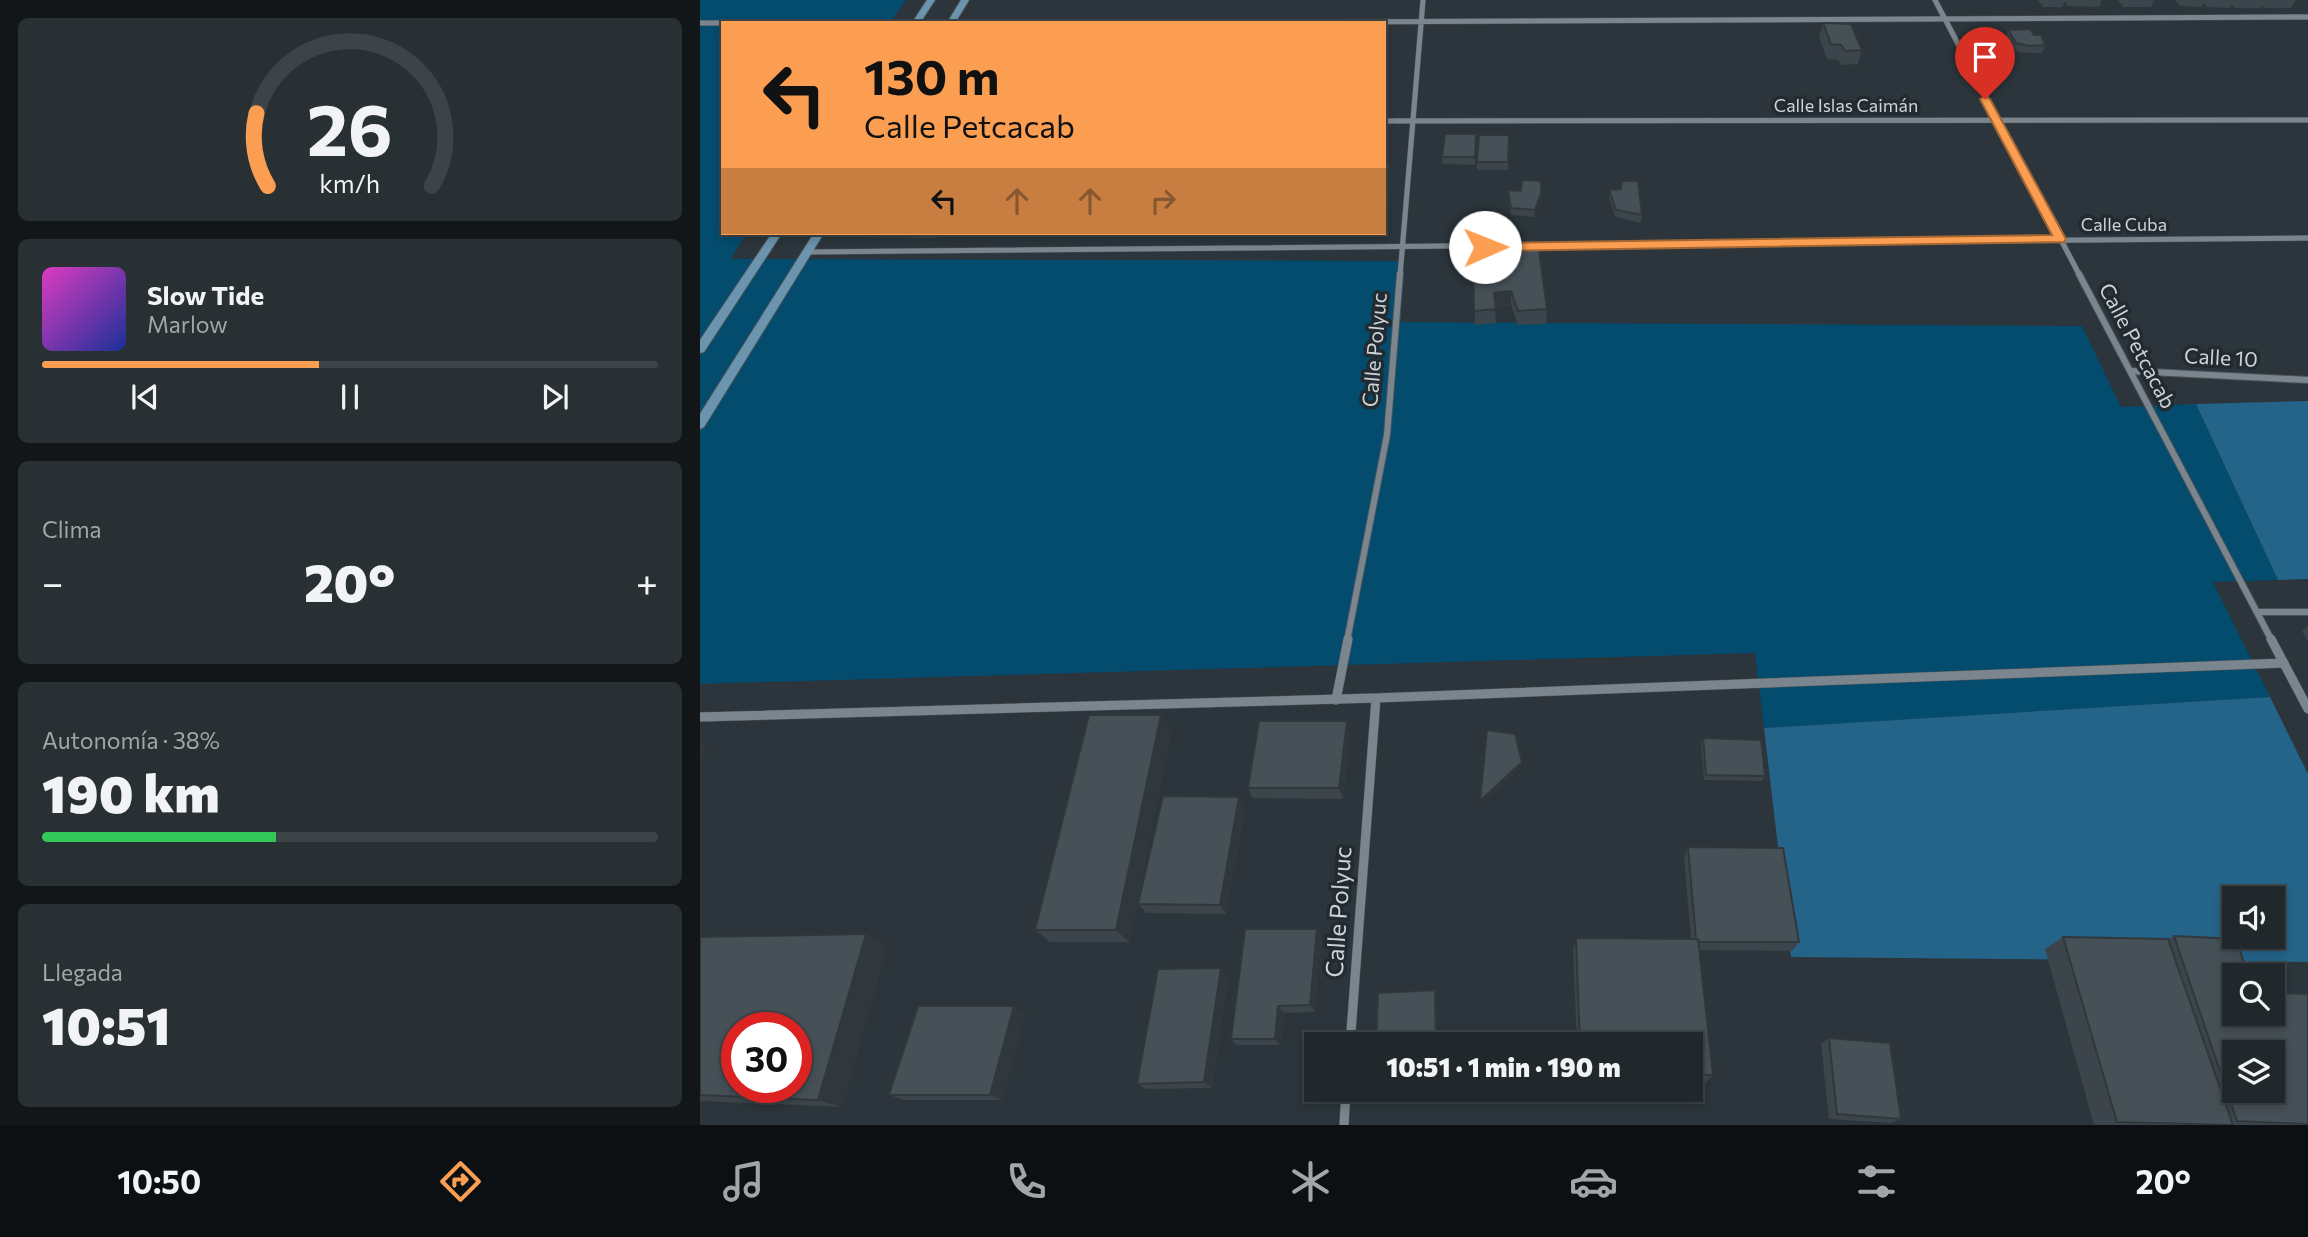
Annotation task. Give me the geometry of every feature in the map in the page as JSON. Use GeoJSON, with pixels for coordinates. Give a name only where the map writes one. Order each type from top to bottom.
{"type":"FeatureCollection","features":[{"type":"Feature","properties":{"kind":"main road"},"geometry":{"type":"LineString","coordinates":[[917,21],[931,0]]}},
{"type":"Feature","properties":{"kind":"main road"},"geometry":{"type":"LineString","coordinates":[[952,21],[965,0]]}},
{"type":"Feature","properties":{"kind":"main road"},"geometry":{"type":"LineString","coordinates":[[700,349],[776,235]]}},
{"type":"Feature","properties":{"kind":"main road"},"geometry":{"type":"LineString","coordinates":[[700,424],[818,235]]}},
{"type":"Feature","properties":{"kind":"street","name":"Calle Polyuc"},"geometry":{"type":"LineString","coordinates":[[1336,700],[1387,435],[1423,0]]}},
{"type":"Feature","properties":{"kind":"street","name":"Calle Petcacab"},"geometry":{"type":"LineString","coordinates":[[1935,0],[1995,119],[2132,371],[2308,709]]}},
{"type":"Feature","properties":{"kind":"street"},"geometry":{"type":"LineString","coordinates":[[1324,21],[2308,17]]}},
{"type":"Feature","properties":{"kind":"street"},"geometry":{"type":"LineString","coordinates":[[700,23],[721,23]]}},
{"type":"Feature","properties":{"kind":"street","name":"Calle Islas Caimán"},"geometry":{"type":"LineString","coordinates":[[1386,121],[2308,120]]}},
{"type":"Feature","properties":{"kind":"street","name":"Calle Cuba"},"geometry":{"type":"LineString","coordinates":[[807,252],[2308,237]]}},
{"type":"Feature","properties":{"kind":"street","name":"Calle 10"},"geometry":{"type":"LineString","coordinates":[[2132,371],[2308,380]]}},
{"type":"Feature","properties":{"kind":"street"},"geometry":{"type":"LineString","coordinates":[[2256,612],[2308,612]]}},
{"type":"Feature","properties":{"kind":"street"},"geometry":{"type":"LineString","coordinates":[[700,717],[1336,700],[2284,663]]}},
{"type":"Feature","properties":{"kind":"street","name":"Calle Polyuc"},"geometry":{"type":"LineString","coordinates":[[1351,1032],[1376,698]]}},
{"type":"Feature","properties":{"kind":"street"},"geometry":{"type":"LineString","coordinates":[[1344,1125],[1345,1102]]}},
{"type":"Feature","properties":{"kind":"shaded area"},"geometry":{"type":"Polygon","coordinates":[[[700,0],[906,0],[891,21],[721,21],[721,235],[746,235],[730,259],[1400,261],[1401,322],[2082,326],[2121,407],[2196,404],[2278,580],[2213,582],[2270,697],[1764,728],[1755,653],[700,684],[700,0]]]}},
{"type":"Feature","properties":{"kind":"shaded area"},"geometry":{"type":"Polygon","coordinates":[[[2308,401],[2308,579],[2278,580],[2196,404],[2308,401]]]}},
{"type":"Feature","properties":{"kind":"shaded area"},"geometry":{"type":"Polygon","coordinates":[[[2270,697],[2308,774],[2308,962],[1791,957],[1764,728],[2270,697]]]}},
{"type":"Feature","properties":{"kind":"building"},"geometry":{"type":"Polygon","coordinates":[[[1823,23],[1851,24],[1862,50],[1845,51],[1841,45],[1831,44],[1823,23]]]}},
{"type":"Feature","properties":{"kind":"building"},"geometry":{"type":"Polygon","coordinates":[[[2030,29],[2034,35],[2041,35],[2045,45],[2016,43],[2008,30],[2030,29]]]}},
{"type":"Feature","properties":{"kind":"building"},"geometry":{"type":"Polygon","coordinates":[[[1445,134],[1476,134],[1475,157],[1442,157],[1445,134]]]}},
{"type":"Feature","properties":{"kind":"building"},"geometry":{"type":"Polygon","coordinates":[[[1479,135],[1509,135],[1508,162],[1477,162],[1479,135]]]}},
{"type":"Feature","properties":{"kind":"building"},"geometry":{"type":"Polygon","coordinates":[[[1386,164],[1390,164],[1386,194],[1386,164]]]}},
{"type":"Feature","properties":{"kind":"building"},"geometry":{"type":"Polygon","coordinates":[[[1522,180],[1541,181],[1541,193],[1535,210],[1511,208],[1508,190],[1521,191],[1522,180]]]}},
{"type":"Feature","properties":{"kind":"building"},"geometry":{"type":"Polygon","coordinates":[[[1622,181],[1638,181],[1642,215],[1616,210],[1609,190],[1621,189],[1622,181]]]}},
{"type":"Feature","properties":{"kind":"building"},"geometry":{"type":"Polygon","coordinates":[[[1473,250],[1502,250],[1502,263],[1510,264],[1511,250],[1539,250],[1547,309],[1518,311],[1511,291],[1494,293],[1496,309],[1474,311],[1473,250]]]}},
{"type":"Feature","properties":{"kind":"building"},"geometry":{"type":"Polygon","coordinates":[[[1089,715],[1161,715],[1116,930],[1035,930],[1089,715]]]}},
{"type":"Feature","properties":{"kind":"building"},"geometry":{"type":"Polygon","coordinates":[[[1259,721],[1347,721],[1339,788],[1248,788],[1259,721]]]}},
{"type":"Feature","properties":{"kind":"building"},"geometry":{"type":"Polygon","coordinates":[[[1487,730],[1515,734],[1522,762],[1480,801],[1487,730]]]}},
{"type":"Feature","properties":{"kind":"building"},"geometry":{"type":"Polygon","coordinates":[[[1703,738],[1761,740],[1765,776],[1706,775],[1703,738]]]}},
{"type":"Feature","properties":{"kind":"building"},"geometry":{"type":"Polygon","coordinates":[[[1163,796],[1239,797],[1220,905],[1138,904],[1163,796]]]}},
{"type":"Feature","properties":{"kind":"building"},"geometry":{"type":"Polygon","coordinates":[[[1688,847],[1783,848],[1799,942],[1699,942],[1696,939],[1688,847]]]}},
{"type":"Feature","properties":{"kind":"building"},"geometry":{"type":"Polygon","coordinates":[[[1245,929],[1317,929],[1310,1005],[1278,1006],[1275,1039],[1231,1039],[1245,929]]]}},
{"type":"Feature","properties":{"kind":"building"},"geometry":{"type":"Polygon","coordinates":[[[866,934],[818,1100],[812,1100],[812,1012],[721,1012],[721,1096],[700,1095],[700,937],[866,934]]]}},
{"type":"Feature","properties":{"kind":"building"},"geometry":{"type":"Polygon","coordinates":[[[2174,936],[2222,938],[2222,949],[2239,949],[2244,963],[2222,963],[2222,1026],[2285,1026],[2285,993],[2308,994],[2308,1124],[2237,1121],[2231,1103],[2285,1103],[2285,1040],[2222,1040],[2222,1077],[2174,936]]]}},
{"type":"Feature","properties":{"kind":"building"},"geometry":{"type":"Polygon","coordinates":[[[2063,937],[2168,939],[2222,1094],[2222,1103],[2225,1103],[2233,1125],[2117,1122],[2063,937]]]}},
{"type":"Feature","properties":{"kind":"building"},"geometry":{"type":"Polygon","coordinates":[[[1576,938],[1698,939],[1713,1075],[1703,1075],[1703,1032],[1580,1032],[1576,938]]]}},
{"type":"Feature","properties":{"kind":"building"},"geometry":{"type":"Polygon","coordinates":[[[1221,968],[1204,1082],[1137,1084],[1158,969],[1221,968]]]}},
{"type":"Feature","properties":{"kind":"building"},"geometry":{"type":"Polygon","coordinates":[[[1435,990],[1436,1032],[1376,1032],[1378,993],[1435,990]]]}},
{"type":"Feature","properties":{"kind":"building"},"geometry":{"type":"Polygon","coordinates":[[[918,1006],[1014,1006],[990,1095],[889,1095],[918,1006]]]}},
{"type":"Feature","properties":{"kind":"building"},"geometry":{"type":"Polygon","coordinates":[[[1829,1038],[1890,1043],[1901,1119],[1837,1114],[1829,1038]]]}},
{"type":"Feature","properties":{"kind":"route"},"geometry":{"type":"LineString","coordinates":[[1485,247],[2060,239],[1985,99]]}}]}
